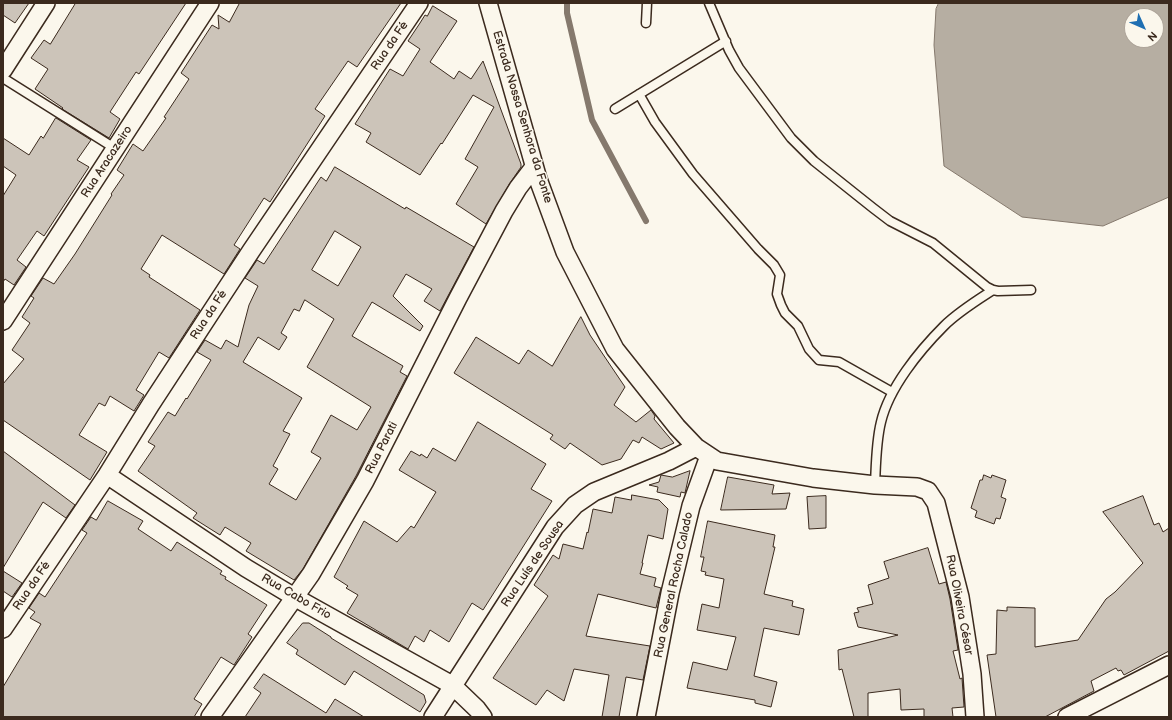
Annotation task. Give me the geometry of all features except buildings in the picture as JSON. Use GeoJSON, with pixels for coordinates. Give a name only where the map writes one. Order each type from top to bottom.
{"type":"FeatureCollection","features":[{"type":"Feature","properties":{"kind":"street"},"geometry":{"type":"LineString","coordinates":[[3,70],[46,3]]}},
{"type":"Feature","properties":{"kind":"street","name":"Rua Aracazeiro"},"geometry":{"type":"LineString","coordinates":[[3,321],[210,3]]}},
{"type":"Feature","properties":{"kind":"street","name":"Rua da Fé"},"geometry":{"type":"LineString","coordinates":[[3,629],[107,475],[151,404],[251,251],[419,3]]}},
{"type":"Feature","properties":{"kind":"street","name":"Estrada Nossa Senhora da Fonte"},"geometry":{"type":"LineString","coordinates":[[488,3],[534,167],[566,252],[615,348],[677,427],[702,451],[717,461],[812,478],[875,485],[917,487],[928,491],[932,496]]}},
{"type":"Feature","properties":{"kind":"street","name":"Rua Parati"},"geometry":{"type":"LineString","coordinates":[[210,717],[312,574],[365,481],[504,211],[518,188],[534,167]]}},
{"type":"Feature","properties":{"kind":"street","name":"Rua Luís de Sousa"},"geometry":{"type":"LineString","coordinates":[[433,717],[556,527],[575,505],[594,492],[670,461],[702,451]]}},
{"type":"Feature","properties":{"kind":"street","name":"Rua General Rocha Calado"},"geometry":{"type":"LineString","coordinates":[[646,717],[670,593],[691,506],[702,451]]}},
{"type":"Feature","properties":{"kind":"street","name":"Rua Cabo Frio"},"geometry":{"type":"LineString","coordinates":[[107,475],[246,568],[452,686],[477,709],[483,717]]}},
{"type":"Feature","properties":{"kind":"street","name":"Rua Oliveira César"},"geometry":{"type":"LineString","coordinates":[[932,496],[936,503],[960,597],[972,674],[975,717]]}},
{"type":"Feature","properties":{"kind":"street"},"geometry":{"type":"LineString","coordinates":[[1067,717],[1169,666]]}},
{"type":"Feature","properties":{"kind":"lane"},"geometry":{"type":"LineString","coordinates":[[646,23],[647,3]]}},
{"type":"Feature","properties":{"kind":"lane"},"geometry":{"type":"LineString","coordinates":[[709,3],[739,68],[791,138],[814,161],[890,221],[933,243],[976,279],[993,290],[1031,290]]}},
{"type":"Feature","properties":{"kind":"lane"},"geometry":{"type":"LineString","coordinates":[[615,109],[726,41]]}},
{"type":"Feature","properties":{"kind":"lane"},"geometry":{"type":"LineString","coordinates":[[3,78],[116,148]]}},
{"type":"Feature","properties":{"kind":"lane"},"geometry":{"type":"LineString","coordinates":[[639,94],[655,122],[693,174],[758,249],[774,265],[780,275],[777,294],[781,305],[785,313],[798,326],[809,349],[819,360],[839,362],[892,392]]}},
{"type":"Feature","properties":{"kind":"lane"},"geometry":{"type":"LineString","coordinates":[[875,485],[876,458],[881,422],[892,392],[902,376],[945,326],[993,290]]}},
{"type":"Feature","properties":{"kind":"shaded area"},"geometry":{"type":"Polygon","coordinates":[[[939,3],[1169,3],[1169,197],[1103,226],[1022,217],[944,166],[934,45],[936,9],[939,3]]]}},
{"type":"Feature","properties":{"kind":"waterway"},"geometry":{"type":"LineString","coordinates":[[567,3],[567,13],[592,120],[646,221]]}}]}
